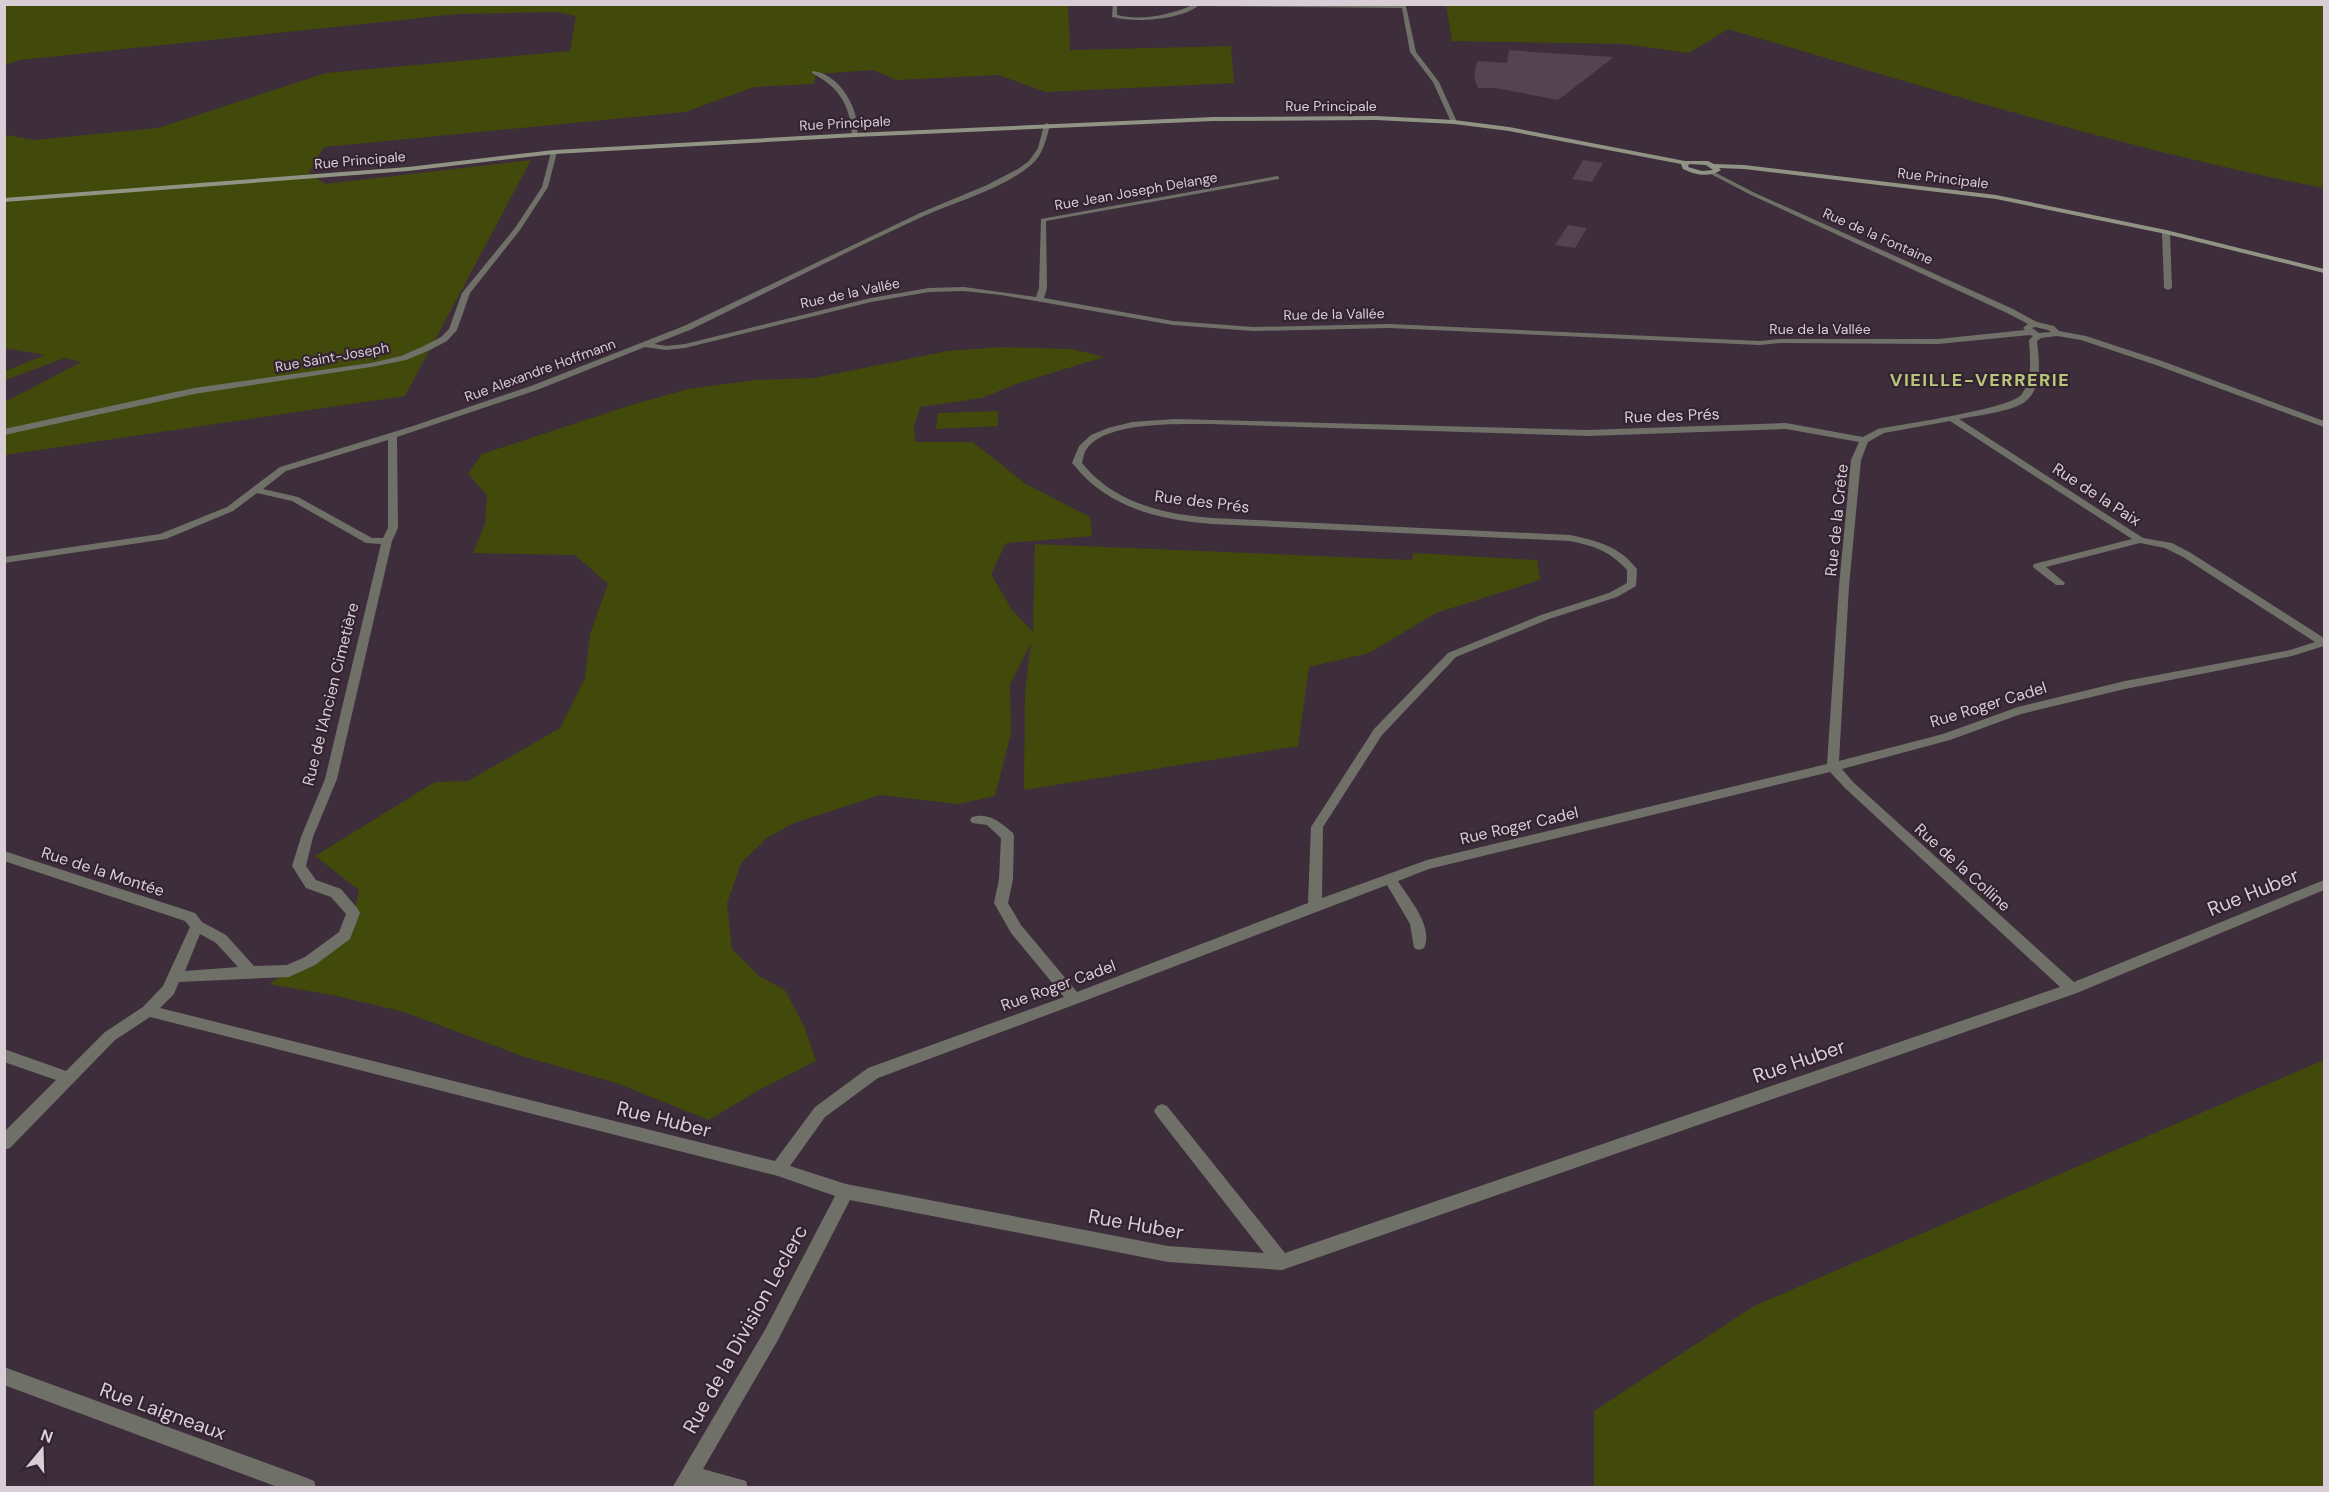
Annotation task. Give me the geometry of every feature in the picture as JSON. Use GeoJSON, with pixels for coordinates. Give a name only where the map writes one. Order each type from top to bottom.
{"type":"FeatureCollection","features":[{"type":"Feature","properties":{"kind":"street"},"geometry":{"type":"LineString","coordinates":[[1115,4],[1114,16],[1122,19],[1168,14],[1197,5]]}},
{"type":"Feature","properties":{"kind":"street"},"geometry":{"type":"LineString","coordinates":[[1189,4],[1404,7],[1413,52],[1436,82],[1454,122]]}},
{"type":"Feature","properties":{"kind":"street"},"geometry":{"type":"LineString","coordinates":[[814,72],[841,89],[855,122],[855,135]]}},
{"type":"Feature","properties":{"kind":"street","name":"Rue Principale"},"geometry":{"type":"LineString","coordinates":[[4,200],[408,169],[554,152],[1047,125],[1320,118],[1403,118],[1454,122],[1509,129],[1685,163]]}},
{"type":"Feature","properties":{"kind":"street","name":"Rue Alexandre Hoffmann"},"geometry":{"type":"LineString","coordinates":[[4,560],[162,537],[230,508],[283,469],[534,388],[687,328],[922,214],[989,186],[1020,170],[1031,162],[1041,148],[1047,125]]}},
{"type":"Feature","properties":{"kind":"street","name":"Rue Saint-Joseph"},"geometry":{"type":"LineString","coordinates":[[4,432],[194,391],[371,365],[403,358],[428,348],[444,339],[453,330],[466,293],[518,229],[545,187],[554,152]]}},
{"type":"Feature","properties":{"kind":"street"},"geometry":{"type":"LineString","coordinates":[[1699,162],[1713,169],[1690,171],[1684,166],[1685,163],[1699,162]]}},
{"type":"Feature","properties":{"kind":"street","name":"Rue Principale"},"geometry":{"type":"LineString","coordinates":[[1713,169],[1744,167],[1996,197],[2166,232],[2325,272]]}},
{"type":"Feature","properties":{"kind":"street","name":"Rue de la Fontaine"},"geometry":{"type":"LineString","coordinates":[[1713,169],[1753,194],[2010,311],[2035,331],[2053,336],[2056,333]]}},
{"type":"Feature","properties":{"kind":"street","name":"Rue Jean Joseph Delange"},"geometry":{"type":"LineString","coordinates":[[1039,301],[1043,288],[1043,220],[1277,178]]}},
{"type":"Feature","properties":{"kind":"street"},"geometry":{"type":"LineString","coordinates":[[2166,232],[2168,288]]}},
{"type":"Feature","properties":{"kind":"street","name":"Rue de la Vallée"},"geometry":{"type":"LineString","coordinates":[[646,345],[666,348],[685,346],[871,300],[929,290],[982,291],[1173,323],[1253,329],[1389,326],[1761,343],[1781,341],[1931,343],[1999,338],[2035,331]]}},
{"type":"Feature","properties":{"kind":"street","name":"Rue de la Fontaine"},"geometry":{"type":"LineString","coordinates":[[2035,331],[2051,328],[2056,333],[2083,338],[2159,363],[2325,424]]}},
{"type":"Feature","properties":{"kind":"street"},"geometry":{"type":"LineString","coordinates":[[1864,440],[1881,431],[2002,408],[2024,399],[2033,382],[2035,331]]}},
{"type":"Feature","properties":{"kind":"street","name":"Rue de la Paix"},"geometry":{"type":"LineString","coordinates":[[1950,417],[2140,540],[2168,545],[2187,555],[2325,643]]}},
{"type":"Feature","properties":{"kind":"street","name":"Rue des Prés"},"geometry":{"type":"LineString","coordinates":[[1315,906],[1317,827],[1378,732],[1452,655],[1545,617],[1613,595],[1632,585],[1632,569],[1618,554],[1593,543],[1570,538],[1343,528],[1182,517],[1152,512],[1127,503],[1089,480],[1077,464],[1077,452],[1086,441],[1102,432],[1124,427],[1210,421],[1588,433],[1786,426],[1864,440]]}},
{"type":"Feature","properties":{"kind":"street","name":"Rue de l'Ancien Cimetière"},"geometry":{"type":"LineString","coordinates":[[175,976],[289,971],[310,961],[345,935],[353,913],[336,893],[311,884],[298,866],[307,837],[331,779],[387,540],[393,528],[392,435]]}},
{"type":"Feature","properties":{"kind":"street","name":"Rue de la Crête"},"geometry":{"type":"LineString","coordinates":[[1833,767],[1846,563],[1856,460],[1864,440]]}},
{"type":"Feature","properties":{"kind":"street"},"geometry":{"type":"LineString","coordinates":[[256,490],[295,499],[370,541],[387,540]]}},
{"type":"Feature","properties":{"kind":"street"},"geometry":{"type":"LineString","coordinates":[[2060,583],[2038,566],[2140,540]]}},
{"type":"Feature","properties":{"kind":"street","name":"Rue Roger Cadel"},"geometry":{"type":"LineString","coordinates":[[778,1169],[820,1112],[873,1073],[1427,865],[1833,767],[1946,737],[2018,711],[2125,685],[2292,653],[2325,643]]}},
{"type":"Feature","properties":{"kind":"street","name":"Rue de la Colline"},"geometry":{"type":"LineString","coordinates":[[1833,767],[1849,785],[2072,989]]}},
{"type":"Feature","properties":{"kind":"street"},"geometry":{"type":"LineString","coordinates":[[976,820],[990,821],[1008,836],[1006,879],[1001,903],[1017,928],[1074,999]]}},
{"type":"Feature","properties":{"kind":"street","name":"Rue de la Montée"},"geometry":{"type":"LineString","coordinates":[[4,856],[194,922]]}},
{"type":"Feature","properties":{"kind":"street"},"geometry":{"type":"LineString","coordinates":[[1389,878],[1417,923],[1419,944]]}},
{"type":"Feature","properties":{"kind":"street","name":"Rue Huber"},"geometry":{"type":"LineString","coordinates":[[148,1011],[778,1169],[846,1192],[1168,1254],[1282,1262],[2072,989],[2325,885]]}},
{"type":"Feature","properties":{"kind":"street"},"geometry":{"type":"LineString","coordinates":[[4,1143],[110,1036],[148,1011],[169,990],[194,922],[220,939],[251,972]]}},
{"type":"Feature","properties":{"kind":"street"},"geometry":{"type":"LineString","coordinates":[[4,1055],[68,1078]]}},
{"type":"Feature","properties":{"kind":"street"},"geometry":{"type":"LineString","coordinates":[[1162,1111],[1282,1262]]}},
{"type":"Feature","properties":{"kind":"street","name":"Rue de la Division Leclerc"},"geometry":{"type":"LineString","coordinates":[[685,1481],[772,1334],[846,1192]]}},
{"type":"Feature","properties":{"kind":"street","name":"Rue Laigneaux"},"geometry":{"type":"LineString","coordinates":[[4,1376],[307,1488]]}},
{"type":"Feature","properties":{"kind":"street"},"geometry":{"type":"LineString","coordinates":[[685,1481],[740,1488]]}},
{"type":"Feature","properties":{"kind":"green space"},"geometry":{"type":"Polygon","coordinates":[[[1068,4],[1070,50],[1231,46],[1234,83],[1046,92],[998,75],[896,80],[874,70],[816,74],[814,84],[754,87],[685,112],[324,147],[309,173],[325,184],[531,160],[405,396],[5,455],[5,402],[81,362],[65,358],[5,380],[5,371],[45,355],[5,348],[5,135],[34,140],[158,128],[326,73],[570,51],[576,16],[556,12],[458,14],[20,60],[5,65],[5,5],[1068,4]]]}},
{"type":"Feature","properties":{"kind":"green space"},"geometry":{"type":"Polygon","coordinates":[[[1446,5],[2324,5],[2324,188],[2174,155],[2024,116],[1728,29],[1689,53],[1624,44],[1452,41],[1446,5]]]}},
{"type":"Feature","properties":{"kind":"green space"},"geometry":{"type":"Polygon","coordinates":[[[1003,347],[1072,349],[1104,357],[1016,384],[982,398],[920,407],[914,426],[915,442],[973,442],[1026,484],[1090,517],[1092,536],[1006,543],[991,574],[1012,610],[1033,632],[1035,544],[1412,560],[1413,553],[1537,560],[1540,580],[1436,613],[1369,653],[1309,667],[1298,746],[1024,790],[1025,692],[1031,643],[1010,684],[1011,733],[995,796],[958,804],[880,795],[794,823],[767,838],[741,863],[727,903],[732,949],[759,976],[785,990],[804,1026],[816,1061],[757,1091],[709,1120],[616,1083],[522,1056],[404,1012],[337,996],[269,984],[350,930],[359,890],[315,856],[435,782],[468,781],[560,728],[585,678],[590,634],[608,584],[575,555],[473,553],[485,524],[487,495],[468,474],[482,454],[631,405],[688,389],[755,380],[815,378],[947,351],[1003,347]]]}},
{"type":"Feature","properties":{"kind":"green space"},"geometry":{"type":"Polygon","coordinates":[[[998,411],[998,426],[936,429],[938,413],[998,411]]]}},
{"type":"Feature","properties":{"kind":"green space"},"geometry":{"type":"Polygon","coordinates":[[[2324,1060],[2324,1487],[1594,1487],[1594,1411],[1754,1306],[2324,1060]]]}},
{"type":"Feature","properties":{"kind":"building"},"geometry":{"type":"Polygon","coordinates":[[[1509,50],[1614,57],[1558,100],[1496,88],[1478,88],[1474,77],[1477,61],[1507,63],[1509,50]]]}},
{"type":"Feature","properties":{"kind":"building"},"geometry":{"type":"Polygon","coordinates":[[[1583,160],[1603,163],[1592,182],[1572,179],[1583,160]]]}},
{"type":"Feature","properties":{"kind":"building"},"geometry":{"type":"Polygon","coordinates":[[[1568,225],[1587,228],[1575,248],[1555,245],[1568,225]]]}},
{"type":"Feature","properties":{"kind":"district","name":"VIEILLE-VERRERIE"},"geometry":{"type":"Point","coordinates":[1980,380]}}]}
